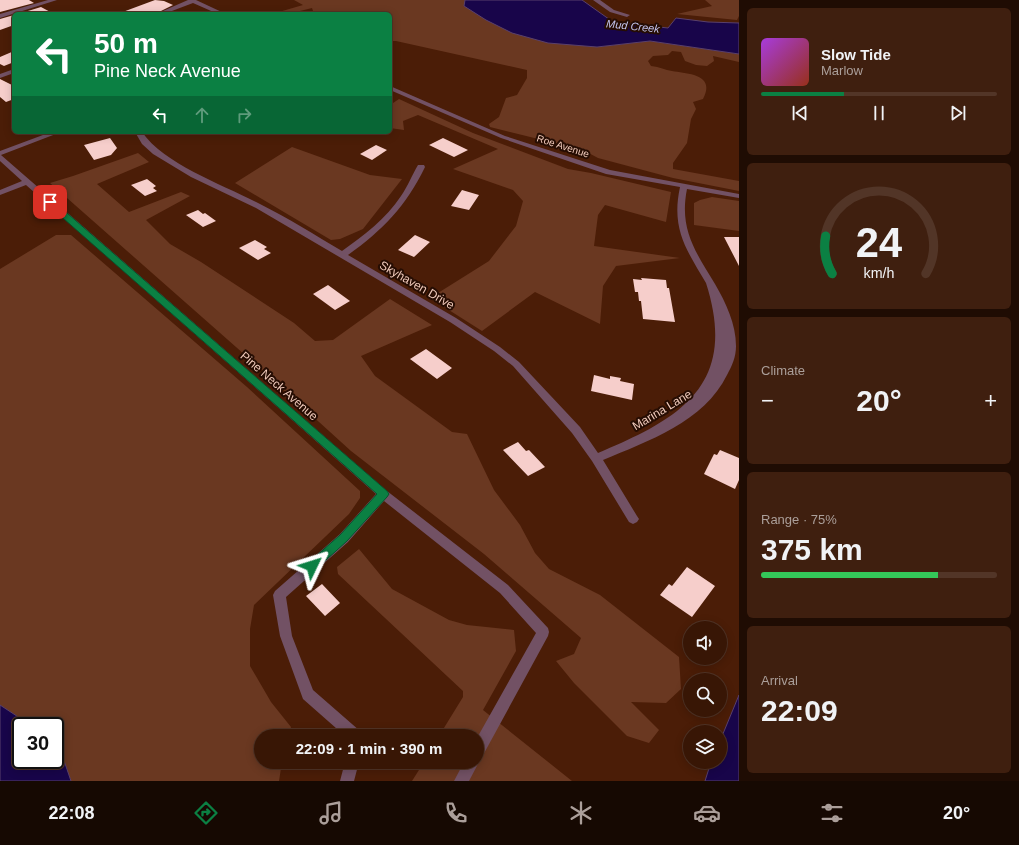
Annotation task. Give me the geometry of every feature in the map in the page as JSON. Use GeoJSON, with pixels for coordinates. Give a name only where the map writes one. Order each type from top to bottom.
{"type":"FeatureCollection","features":[{"type":"Feature","properties":{"kind":"street"},"geometry":{"type":"LineString","coordinates":[[14,12],[54,0]]}},
{"type":"Feature","properties":{"kind":"street"},"geometry":{"type":"LineString","coordinates":[[164,12],[192,0],[219,12]]}},
{"type":"Feature","properties":{"kind":"street"},"geometry":{"type":"LineString","coordinates":[[596,0],[612,11],[627,15]]}},
{"type":"Feature","properties":{"kind":"street"},"geometry":{"type":"LineString","coordinates":[[0,16],[12,12]]}},
{"type":"Feature","properties":{"kind":"street"},"geometry":{"type":"LineString","coordinates":[[0,76],[12,72]]}},
{"type":"Feature","properties":{"kind":"street","name":"Roe Avenue"},"geometry":{"type":"LineString","coordinates":[[392,89],[503,137],[609,172],[739,196]]}},
{"type":"Feature","properties":{"kind":"street"},"geometry":{"type":"LineString","coordinates":[[0,153],[52,134]]}},
{"type":"Feature","properties":{"kind":"street","name":"Skyhaven Drive"},"geometry":{"type":"LineString","coordinates":[[139,134],[145,142],[156,152],[194,175],[258,206],[453,320],[497,349],[516,364],[576,430],[596,458],[633,519]]}},
{"type":"Feature","properties":{"kind":"street","name":"Pine Neck Avenue"},"geometry":{"type":"LineString","coordinates":[[0,157],[383,494],[504,589],[543,632],[484,739]]}},
{"type":"Feature","properties":{"kind":"street"},"geometry":{"type":"LineString","coordinates":[[342,255],[368,237],[398,208],[412,186],[421,167]]}},
{"type":"Feature","properties":{"kind":"street"},"geometry":{"type":"LineString","coordinates":[[0,193],[27,182]]}},
{"type":"Feature","properties":{"kind":"street","name":"Marina Lane"},"geometry":{"type":"LineString","coordinates":[[596,458],[642,439],[698,407],[714,390],[723,376],[730,357],[730,332],[723,309],[684,240],[681,209],[681,197],[684,187]]}},
{"type":"Feature","properties":{"kind":"street"},"geometry":{"type":"LineString","coordinates":[[346,729],[308,694],[286,636],[279,595],[344,538],[383,494]]}},
{"type":"Feature","properties":{"kind":"street"},"geometry":{"type":"LineString","coordinates":[[347,781],[350,769]]}},
{"type":"Feature","properties":{"kind":"street"},"geometry":{"type":"LineString","coordinates":[[461,781],[468,769]]}},
{"type":"Feature","properties":{"kind":"shaded area"},"geometry":{"type":"Polygon","coordinates":[[[294,0],[465,0],[464,6],[597,47],[650,41],[739,54],[739,62],[713,56],[714,61],[707,66],[696,65],[685,61],[681,52],[672,51],[668,55],[653,56],[648,61],[651,66],[698,77],[706,84],[706,91],[703,99],[693,102],[696,109],[691,119],[687,143],[673,163],[673,169],[739,181],[739,191],[673,178],[598,158],[583,150],[490,127],[489,124],[499,117],[506,98],[517,95],[527,78],[527,70],[392,41],[392,12],[313,12],[312,8],[296,12],[279,12],[303,5],[294,0]]]}},
{"type":"Feature","properties":{"kind":"shaded area"},"geometry":{"type":"Polygon","coordinates":[[[705,0],[739,0],[739,16],[737,20],[677,14],[712,6],[705,0]]]}},
{"type":"Feature","properties":{"kind":"shaded area"},"geometry":{"type":"Polygon","coordinates":[[[399,99],[473,133],[568,169],[671,192],[666,222],[605,205],[598,215],[594,246],[680,258],[616,266],[603,286],[600,324],[535,292],[482,331],[430,298],[489,261],[516,226],[523,201],[513,190],[453,169],[498,149],[418,115],[403,121],[404,130],[392,128],[392,104],[399,99]]]}},
{"type":"Feature","properties":{"kind":"shaded area"},"geometry":{"type":"Polygon","coordinates":[[[292,147],[370,175],[402,179],[363,229],[340,239],[331,240],[235,183],[292,147]]]}},
{"type":"Feature","properties":{"kind":"shaded area"},"geometry":{"type":"Polygon","coordinates":[[[138,153],[149,162],[97,184],[129,212],[181,192],[190,196],[146,220],[170,244],[201,262],[294,323],[315,341],[333,340],[390,299],[432,325],[361,356],[375,376],[452,432],[467,434],[494,490],[520,525],[535,553],[549,569],[600,595],[679,657],[681,689],[666,703],[631,702],[659,730],[649,743],[627,736],[574,683],[556,661],[574,654],[581,638],[484,554],[351,451],[253,362],[50,183],[138,153]]]}},
{"type":"Feature","properties":{"kind":"shaded area"},"geometry":{"type":"Polygon","coordinates":[[[712,197],[739,201],[739,231],[694,225],[694,203],[712,197]]]}},
{"type":"Feature","properties":{"kind":"shaded area"},"geometry":{"type":"Polygon","coordinates":[[[56,235],[71,235],[247,387],[360,491],[360,498],[349,514],[254,605],[250,629],[250,666],[271,702],[291,727],[291,729],[254,729],[254,769],[281,769],[279,781],[71,781],[64,761],[64,717],[18,717],[0,705],[0,269],[56,235]]]}},
{"type":"Feature","properties":{"kind":"shaded area"},"geometry":{"type":"Polygon","coordinates":[[[359,549],[392,589],[449,620],[467,625],[514,630],[516,651],[483,710],[572,781],[412,781],[420,769],[484,769],[484,729],[443,729],[463,697],[463,691],[338,574],[337,567],[359,549]]]}},
{"type":"Feature","properties":{"kind":"water","name":"Mud Creek"},"geometry":{"type":"Polygon","coordinates":[[[465,0],[582,0],[613,22],[668,28],[676,18],[708,22],[739,23],[739,54],[650,41],[597,47],[548,43],[512,33],[486,20],[464,6],[465,0]]]}},
{"type":"Feature","properties":{"kind":"water"},"geometry":{"type":"Polygon","coordinates":[[[739,695],[739,781],[705,781],[709,769],[727,769],[727,725],[739,695]]]}},
{"type":"Feature","properties":{"kind":"water"},"geometry":{"type":"Polygon","coordinates":[[[0,705],[18,717],[12,717],[12,769],[64,769],[64,761],[71,781],[0,781],[0,705]]]}},
{"type":"Feature","properties":{"kind":"building"},"geometry":{"type":"Polygon","coordinates":[[[0,0],[29,0],[34,3],[0,12],[0,0]]]}},
{"type":"Feature","properties":{"kind":"building"},"geometry":{"type":"Polygon","coordinates":[[[155,0],[164,1],[173,5],[159,12],[123,12],[155,0]]]}},
{"type":"Feature","properties":{"kind":"building"},"geometry":{"type":"Polygon","coordinates":[[[41,7],[50,12],[25,12],[41,7]]]}},
{"type":"Feature","properties":{"kind":"building"},"geometry":{"type":"Polygon","coordinates":[[[12,16],[12,26],[0,30],[0,19],[12,16]]]}},
{"type":"Feature","properties":{"kind":"building"},"geometry":{"type":"Polygon","coordinates":[[[12,52],[12,63],[4,66],[0,64],[0,57],[12,52]]]}},
{"type":"Feature","properties":{"kind":"building"},"geometry":{"type":"Polygon","coordinates":[[[0,79],[12,85],[12,100],[6,102],[0,97],[0,79]]]}},
{"type":"Feature","properties":{"kind":"building"},"geometry":{"type":"Polygon","coordinates":[[[110,138],[117,148],[111,155],[94,160],[84,145],[110,138]]]}},
{"type":"Feature","properties":{"kind":"building"},"geometry":{"type":"Polygon","coordinates":[[[443,138],[468,150],[454,157],[429,145],[443,138]]]}},
{"type":"Feature","properties":{"kind":"building"},"geometry":{"type":"Polygon","coordinates":[[[376,145],[387,150],[372,160],[360,154],[376,145]]]}},
{"type":"Feature","properties":{"kind":"building"},"geometry":{"type":"Polygon","coordinates":[[[147,179],[156,186],[153,188],[157,191],[145,196],[131,185],[147,179]]]}},
{"type":"Feature","properties":{"kind":"building"},"geometry":{"type":"Polygon","coordinates":[[[462,190],[479,195],[469,210],[451,206],[462,190]]]}},
{"type":"Feature","properties":{"kind":"building"},"geometry":{"type":"Polygon","coordinates":[[[198,210],[216,221],[203,227],[186,215],[198,210]]]}},
{"type":"Feature","properties":{"kind":"building"},"geometry":{"type":"Polygon","coordinates":[[[415,235],[430,242],[414,257],[398,250],[415,235]]]}},
{"type":"Feature","properties":{"kind":"building"},"geometry":{"type":"Polygon","coordinates":[[[724,237],[739,237],[739,266],[724,237]]]}},
{"type":"Feature","properties":{"kind":"building"},"geometry":{"type":"Polygon","coordinates":[[[255,240],[267,247],[264,249],[271,253],[258,260],[239,248],[255,240]]]}},
{"type":"Feature","properties":{"kind":"building"},"geometry":{"type":"Polygon","coordinates":[[[641,278],[666,280],[667,288],[669,288],[675,322],[643,319],[641,301],[639,301],[638,292],[635,292],[633,279],[642,280],[641,278]]]}},
{"type":"Feature","properties":{"kind":"building"},"geometry":{"type":"Polygon","coordinates":[[[328,285],[350,301],[335,310],[313,294],[328,285]]]}},
{"type":"Feature","properties":{"kind":"building"},"geometry":{"type":"Polygon","coordinates":[[[426,349],[452,368],[437,379],[410,359],[426,349]]]}},
{"type":"Feature","properties":{"kind":"building"},"geometry":{"type":"Polygon","coordinates":[[[594,375],[610,379],[610,376],[621,378],[620,381],[634,384],[632,400],[591,391],[594,375]]]}},
{"type":"Feature","properties":{"kind":"building"},"geometry":{"type":"Polygon","coordinates":[[[518,442],[526,451],[529,450],[545,467],[528,476],[503,450],[518,442]]]}},
{"type":"Feature","properties":{"kind":"building"},"geometry":{"type":"Polygon","coordinates":[[[720,450],[739,458],[739,480],[735,489],[704,474],[714,454],[717,455],[720,450]]]}},
{"type":"Feature","properties":{"kind":"building"},"geometry":{"type":"Polygon","coordinates":[[[687,567],[715,586],[692,617],[660,595],[669,584],[672,586],[687,567]]]}},
{"type":"Feature","properties":{"kind":"building"},"geometry":{"type":"Polygon","coordinates":[[[322,584],[340,603],[325,616],[306,596],[322,584]]]}},
{"type":"Feature","properties":{"kind":"route"},"geometry":{"type":"LineString","coordinates":[[50,202],[383,494],[344,538],[312,566]]}}]}
